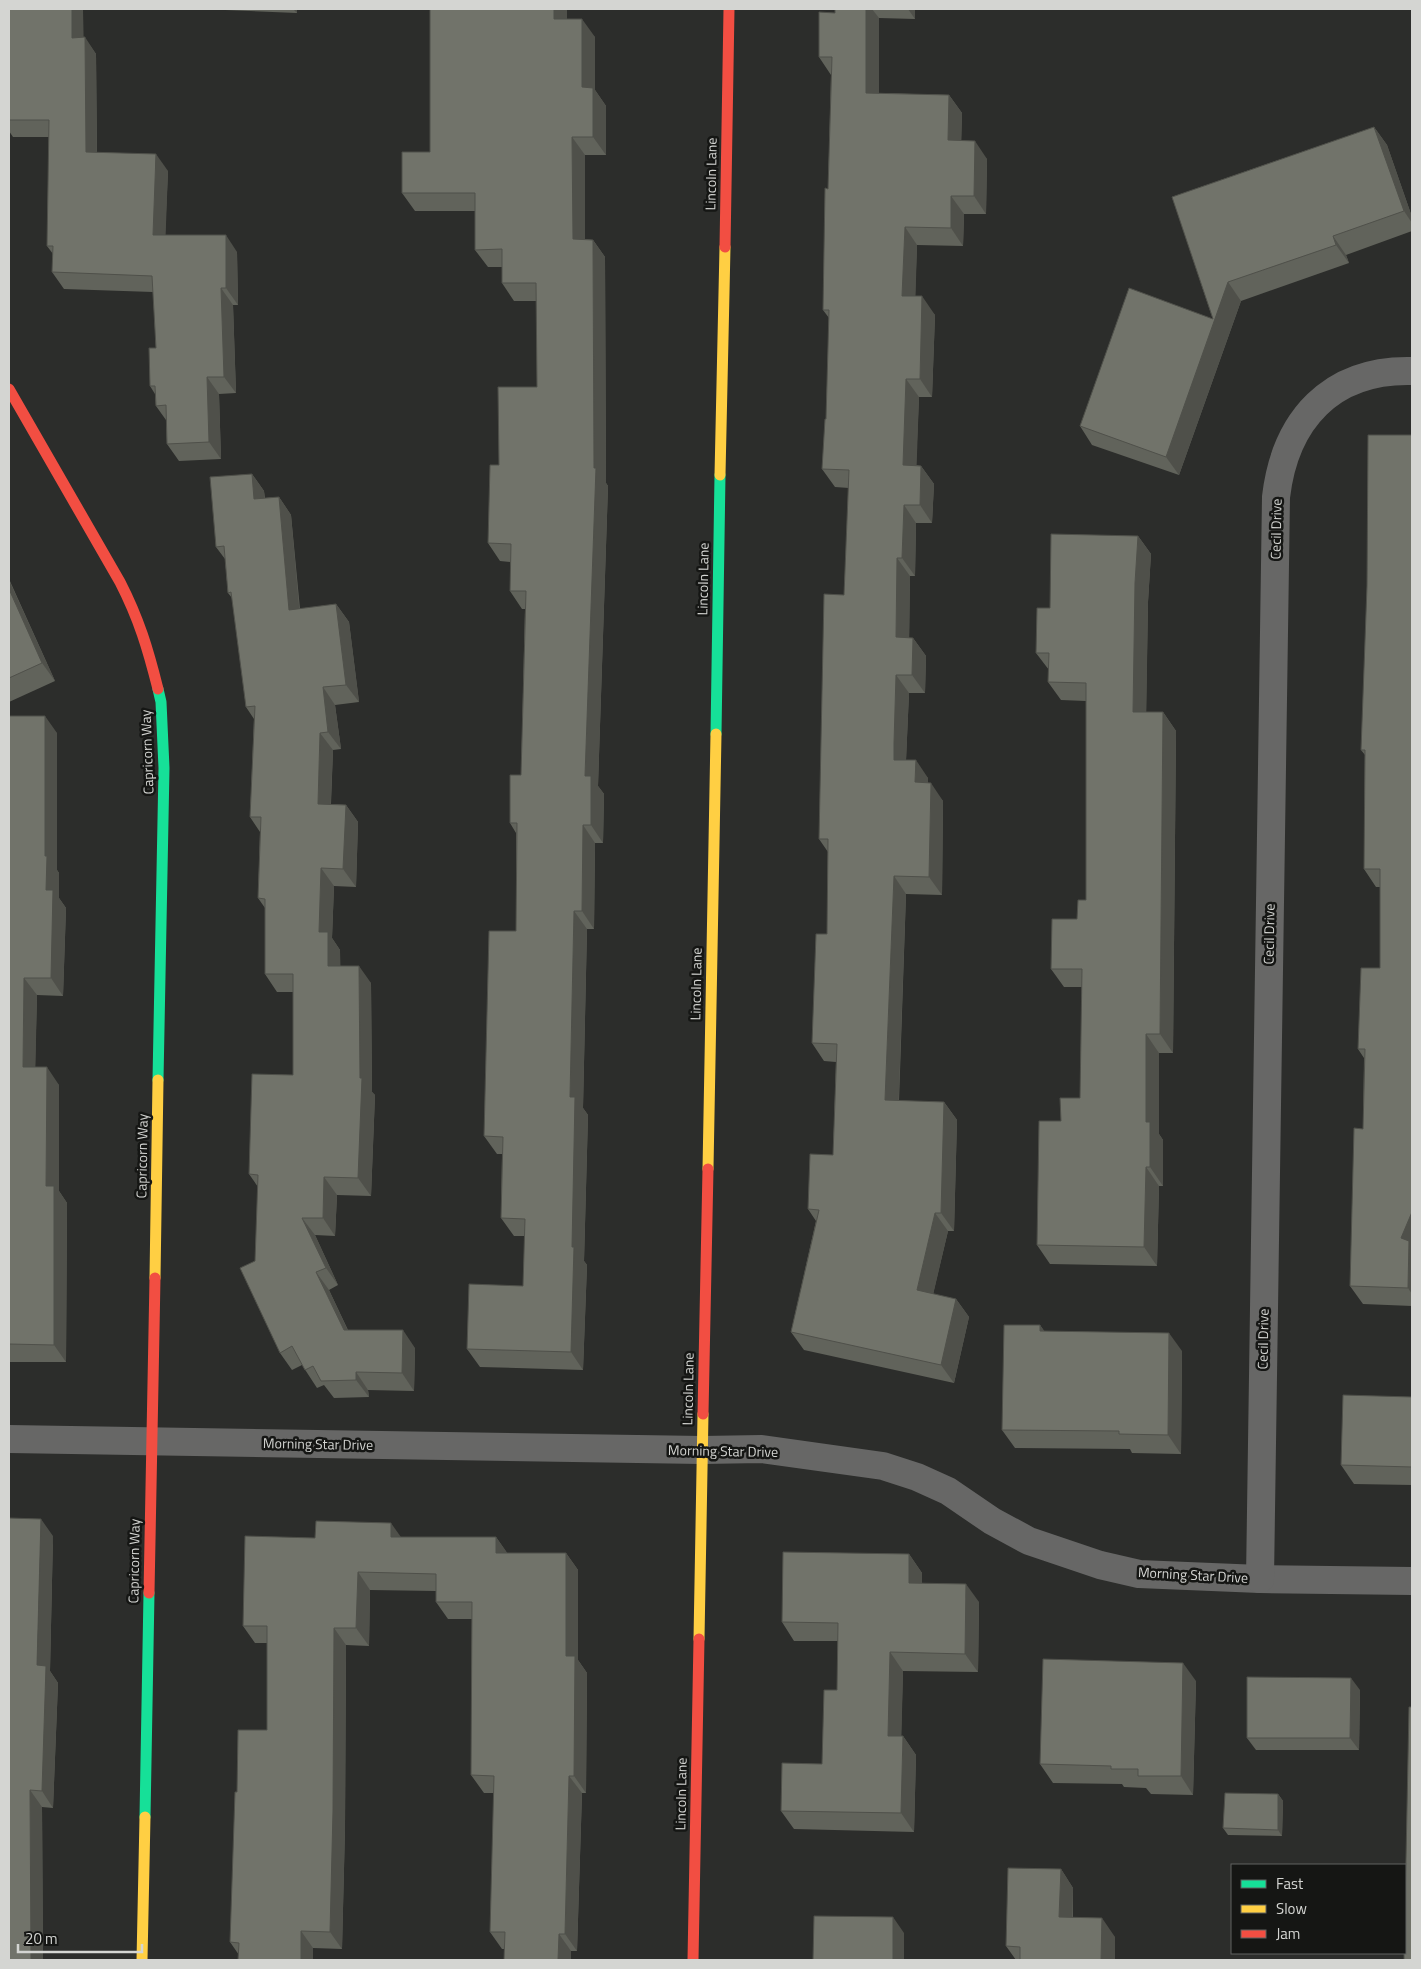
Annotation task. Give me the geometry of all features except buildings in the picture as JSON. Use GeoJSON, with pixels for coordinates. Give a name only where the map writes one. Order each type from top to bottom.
{"type":"FeatureCollection","features":[{"type":"Feature","properties":{"kind":"street","name":"Lincoln Lane"},"geometry":{"type":"LineString","coordinates":[[693,1960],[729,9]]}},
{"type":"Feature","properties":{"kind":"street","name":"Cecil Drive"},"geometry":{"type":"LineString","coordinates":[[1260,1578],[1276,498],[1278,476],[1284,454],[1293,436],[1304,419],[1320,401],[1356,379],[1375,373],[1412,370]]}},
{"type":"Feature","properties":{"kind":"street","name":"Capricorn Way"},"geometry":{"type":"LineString","coordinates":[[9,389],[120,582],[145,639],[161,702],[164,778],[142,1960]]}},
{"type":"Feature","properties":{"kind":"street","name":"Morning Star Drive"},"geometry":{"type":"LineString","coordinates":[[9,1439],[702,1450],[762,1449],[883,1466],[917,1477],[948,1491],[992,1521],[1029,1542],[1100,1565],[1140,1574],[1412,1581]]}},
{"type":"Feature","properties":{"kind":"traffic: fast"},"geometry":{"type":"LineString","coordinates":[[716,734],[720,475]]}},
{"type":"Feature","properties":{"kind":"traffic: fast"},"geometry":{"type":"LineString","coordinates":[[158,689],[161,702],[164,768],[158,1080]]}},
{"type":"Feature","properties":{"kind":"traffic: fast"},"geometry":{"type":"LineString","coordinates":[[145,1817],[149,1593]]}},
{"type":"Feature","properties":{"kind":"traffic: slow"},"geometry":{"type":"LineString","coordinates":[[720,475],[725,247]]}},
{"type":"Feature","properties":{"kind":"traffic: slow"},"geometry":{"type":"LineString","coordinates":[[708,1169],[716,734]]}},
{"type":"Feature","properties":{"kind":"traffic: slow"},"geometry":{"type":"LineString","coordinates":[[155,1278],[158,1080]]}},
{"type":"Feature","properties":{"kind":"traffic: slow"},"geometry":{"type":"LineString","coordinates":[[699,1639],[703,1414]]}},
{"type":"Feature","properties":{"kind":"traffic: slow"},"geometry":{"type":"LineString","coordinates":[[142,1960],[145,1817]]}},
{"type":"Feature","properties":{"kind":"traffic: jam"},"geometry":{"type":"LineString","coordinates":[[725,247],[729,9]]}},
{"type":"Feature","properties":{"kind":"traffic: jam"},"geometry":{"type":"LineString","coordinates":[[9,389],[120,582],[142,634],[158,689]]}},
{"type":"Feature","properties":{"kind":"traffic: jam"},"geometry":{"type":"LineString","coordinates":[[703,1414],[708,1169]]}},
{"type":"Feature","properties":{"kind":"traffic: jam"},"geometry":{"type":"LineString","coordinates":[[149,1593],[155,1278]]}},
{"type":"Feature","properties":{"kind":"traffic: jam"},"geometry":{"type":"LineString","coordinates":[[693,1960],[699,1639]]}}]}
